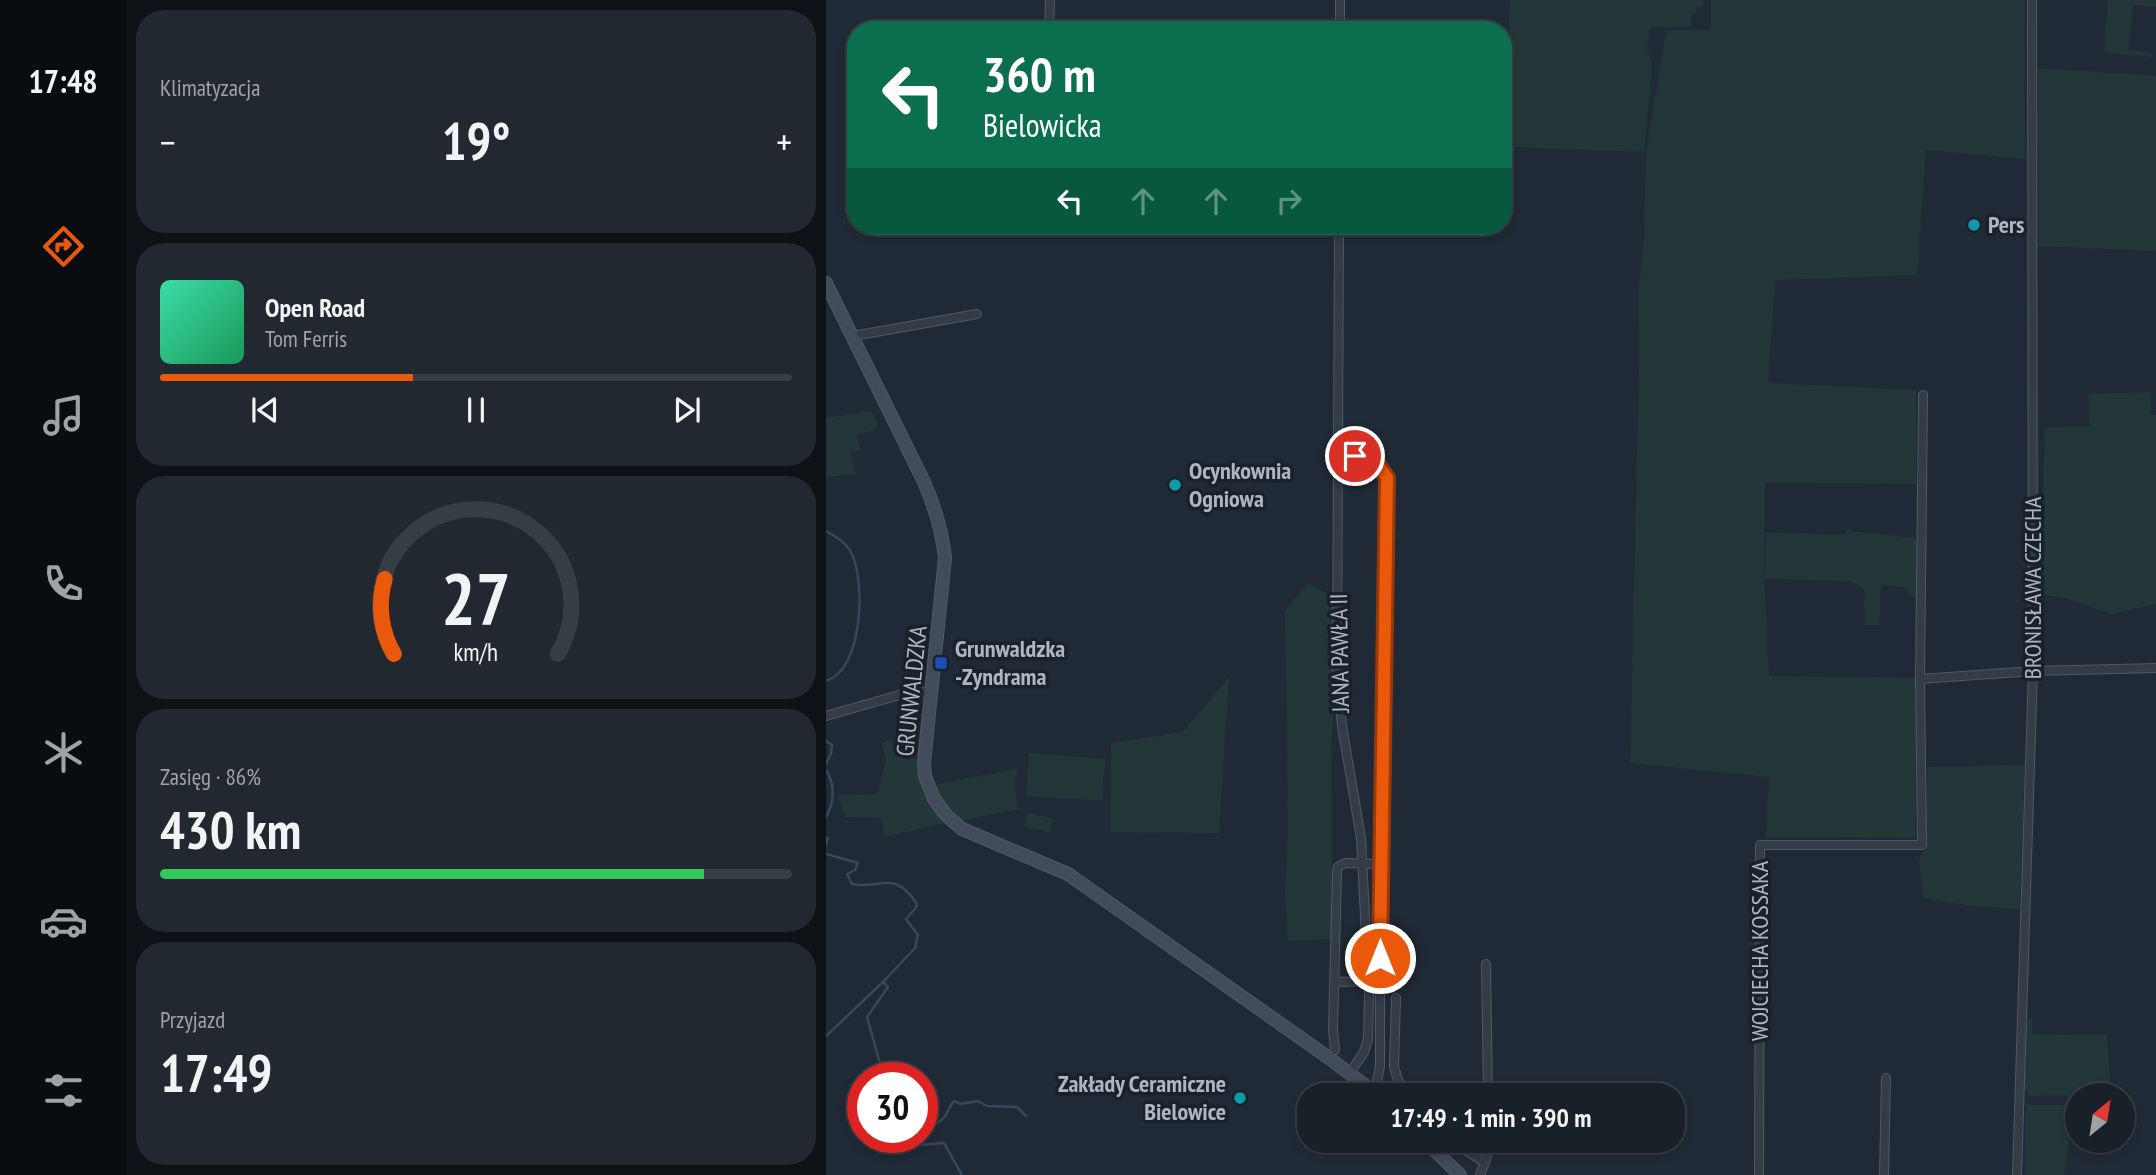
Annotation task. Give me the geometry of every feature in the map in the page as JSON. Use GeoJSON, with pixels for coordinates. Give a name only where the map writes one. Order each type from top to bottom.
{"type":"FeatureCollection","features":[{"type":"Feature","properties":{"kind":"street"},"geometry":{"type":"LineString","coordinates":[[1049,21],[1050,0]]}},
{"type":"Feature","properties":{"kind":"street"},"geometry":{"type":"LineString","coordinates":[[1340,0],[1340,21]]}},
{"type":"Feature","properties":{"kind":"street","name":"BRONISŁAWA CZECHA"},"geometry":{"type":"LineString","coordinates":[[2017,1175],[2033,671],[2032,0]]}},
{"type":"Feature","properties":{"kind":"street","name":"JANA PAWŁA II"},"geometry":{"type":"LineString","coordinates":[[1339,235],[1338,692],[1364,864],[1369,980],[1368,1039],[1364,1052],[1349,1073]]}},
{"type":"Feature","properties":{"kind":"street","name":"GRUNWALDZKA"},"geometry":{"type":"LineString","coordinates":[[826,283],[932,500],[942,535],[945,558],[925,761],[925,776],[933,799],[946,815],[962,828],[1068,874],[1362,1083]]}},
{"type":"Feature","properties":{"kind":"street"},"geometry":{"type":"LineString","coordinates":[[853,336],[977,314]]}},
{"type":"Feature","properties":{"kind":"street"},"geometry":{"type":"LineString","coordinates":[[1923,395],[1920,679],[2033,671],[2156,668]]}},
{"type":"Feature","properties":{"kind":"street"},"geometry":{"type":"LineString","coordinates":[[1340,456],[1372,460],[1380,466],[1387,478],[1378,1083]]}},
{"type":"Feature","properties":{"kind":"street","name":"WOJCIECHA KOSSAKA"},"geometry":{"type":"LineString","coordinates":[[1759,1175],[1760,845],[1922,845],[1920,679]]}},
{"type":"Feature","properties":{"kind":"street"},"geometry":{"type":"LineString","coordinates":[[826,716],[906,693],[932,692]]}},
{"type":"Feature","properties":{"kind":"street"},"geometry":{"type":"LineString","coordinates":[[1335,1050],[1333,1030],[1337,871],[1341,864],[1345,863],[1380,864]]}},
{"type":"Feature","properties":{"kind":"street"},"geometry":{"type":"LineString","coordinates":[[1486,964],[1488,1083]]}},
{"type":"Feature","properties":{"kind":"street"},"geometry":{"type":"LineString","coordinates":[[1336,982],[1380,981]]}},
{"type":"Feature","properties":{"kind":"street"},"geometry":{"type":"LineString","coordinates":[[1396,998],[1394,1067],[1400,1083]]}},
{"type":"Feature","properties":{"kind":"street"},"geometry":{"type":"LineString","coordinates":[[1884,1175],[1886,1078]]}},
{"type":"Feature","properties":{"kind":"street"},"geometry":{"type":"LineString","coordinates":[[1437,1153],[1460,1175]]}},
{"type":"Feature","properties":{"kind":"street"},"geometry":{"type":"LineString","coordinates":[[1472,1153],[1485,1163]]}},
{"type":"Feature","properties":{"kind":"street"},"geometry":{"type":"LineString","coordinates":[[1480,1175],[1487,1153]]}},
{"type":"Feature","properties":{"kind":"green space"},"geometry":{"type":"Polygon","coordinates":[[[1510,0],[1703,0],[1703,6],[1695,7],[1696,13],[1692,14],[1690,27],[1650,27],[1647,48],[1652,67],[1644,152],[1512,147],[1512,21],[1509,21],[1510,0]]]}},
{"type":"Feature","properties":{"kind":"green space"},"geometry":{"type":"Polygon","coordinates":[[[1711,0],[2025,0],[2026,159],[1926,150],[1917,275],[1775,280],[1768,383],[1916,390],[1916,484],[1765,483],[1764,573],[1769,676],[1916,678],[1915,838],[1766,837],[1769,777],[1630,763],[1639,372],[1638,294],[1644,242],[1646,155],[1666,30],[1711,30],[1711,0]]]}},
{"type":"Feature","properties":{"kind":"green space"},"geometry":{"type":"Polygon","coordinates":[[[2108,0],[2156,0],[2156,7],[2133,5],[2128,50],[2152,53],[2152,57],[2104,52],[2108,0]]]}},
{"type":"Feature","properties":{"kind":"green space"},"geometry":{"type":"Polygon","coordinates":[[[2038,68],[2156,76],[2156,251],[2039,246],[2038,68]]]}},
{"type":"Feature","properties":{"kind":"green space"},"geometry":{"type":"Polygon","coordinates":[[[2151,392],[2150,415],[2156,415],[2156,604],[2112,614],[2062,597],[2039,595],[2045,428],[2090,426],[2088,394],[2151,392]]]}},
{"type":"Feature","properties":{"kind":"green space"},"geometry":{"type":"Polygon","coordinates":[[[871,411],[878,424],[873,431],[856,434],[861,451],[850,452],[856,474],[826,477],[826,418],[871,411]]]}},
{"type":"Feature","properties":{"kind":"green space"},"geometry":{"type":"Polygon","coordinates":[[[1850,527],[1850,531],[1915,538],[1920,548],[1917,601],[1904,587],[1881,585],[1879,625],[1865,625],[1864,589],[1851,581],[1765,579],[1766,532],[1845,535],[1850,527]]]}},
{"type":"Feature","properties":{"kind":"green space"},"geometry":{"type":"Polygon","coordinates":[[[1308,583],[1337,599],[1331,762],[1332,939],[1288,941],[1285,895],[1288,824],[1285,611],[1308,583]]]}},
{"type":"Feature","properties":{"kind":"green space"},"geometry":{"type":"Polygon","coordinates":[[[1229,677],[1219,833],[1110,832],[1111,743],[1183,732],[1229,677]]]}},
{"type":"Feature","properties":{"kind":"green space"},"geometry":{"type":"Polygon","coordinates":[[[889,740],[898,755],[913,755],[925,796],[944,823],[885,837],[881,818],[846,817],[837,795],[877,794],[886,759],[882,743],[889,740]]]}},
{"type":"Feature","properties":{"kind":"green space"},"geometry":{"type":"Polygon","coordinates":[[[1029,753],[1105,759],[1102,801],[1026,796],[1029,753]]]}},
{"type":"Feature","properties":{"kind":"green space"},"geometry":{"type":"Polygon","coordinates":[[[2025,765],[2019,909],[1972,906],[1923,898],[1919,860],[1924,850],[1928,767],[2025,765]]]}},
{"type":"Feature","properties":{"kind":"green space"},"geometry":{"type":"Polygon","coordinates":[[[1017,769],[1015,789],[1018,809],[960,821],[938,795],[937,784],[1017,769]]]}},
{"type":"Feature","properties":{"kind":"green space"},"geometry":{"type":"Polygon","coordinates":[[[1027,813],[1053,818],[1050,832],[1024,827],[1027,813]]]}},
{"type":"Feature","properties":{"kind":"green space"},"geometry":{"type":"Polygon","coordinates":[[[2032,1017],[2032,1034],[2107,1035],[2110,1083],[2065,1083],[2065,1096],[2030,1096],[2024,1082],[2022,1062],[2025,1024],[2032,1017]]]}},
{"type":"Feature","properties":{"kind":"green space"},"geometry":{"type":"Polygon","coordinates":[[[2026,1105],[2065,1105],[2065,1153],[2067,1153],[2064,1175],[2025,1175],[2026,1105]]]}},
{"type":"Feature","properties":{"kind":"waterway"},"geometry":{"type":"LineString","coordinates":[[826,531],[846,545],[851,552],[859,583],[858,623],[854,643],[848,660],[838,673],[826,681]]}},
{"type":"Feature","properties":{"kind":"waterway"},"geometry":{"type":"LineString","coordinates":[[826,741],[832,745],[826,764]]}},
{"type":"Feature","properties":{"kind":"waterway"},"geometry":{"type":"LineString","coordinates":[[826,770],[833,793],[826,817]]}},
{"type":"Feature","properties":{"kind":"waterway"},"geometry":{"type":"LineString","coordinates":[[826,838],[826,845]]}},
{"type":"Feature","properties":{"kind":"waterway"},"geometry":{"type":"LineString","coordinates":[[826,854],[858,863],[855,870],[847,874],[852,884],[894,883],[909,893],[917,904],[906,919],[918,935],[915,948],[883,982],[888,987],[867,1017],[880,1062]]}},
{"type":"Feature","properties":{"kind":"waterway"},"geometry":{"type":"LineString","coordinates":[[826,1036],[883,982]]}},
{"type":"Feature","properties":{"kind":"waterway"},"geometry":{"type":"LineString","coordinates":[[938,1122],[946,1115],[954,1101],[961,1104],[978,1101],[987,1106],[1017,1107],[1026,1116]]}},
{"type":"Feature","properties":{"kind":"waterway"},"geometry":{"type":"LineString","coordinates":[[938,1143],[944,1143],[962,1175]]}},
{"type":"Feature","properties":{"kind":"place","name":"Pers"},"geometry":{"type":"Point","coordinates":[1974,225]}},
{"type":"Feature","properties":{"kind":"place","name":"Ocynkownia Ogniowa"},"geometry":{"type":"Point","coordinates":[1175,485]}},
{"type":"Feature","properties":{"kind":"place","name":"Grunwaldzka -Zyndrama"},"geometry":{"type":"Point","coordinates":[941,663]}},
{"type":"Feature","properties":{"kind":"place","name":"Zakłady Ceramiczne Bielowice"},"geometry":{"type":"Point","coordinates":[1240,1098]}},
{"type":"Feature","properties":{"kind":"route"},"geometry":{"type":"LineString","coordinates":[[1355,456],[1376,462],[1387,478],[1380,958]]}}]}
